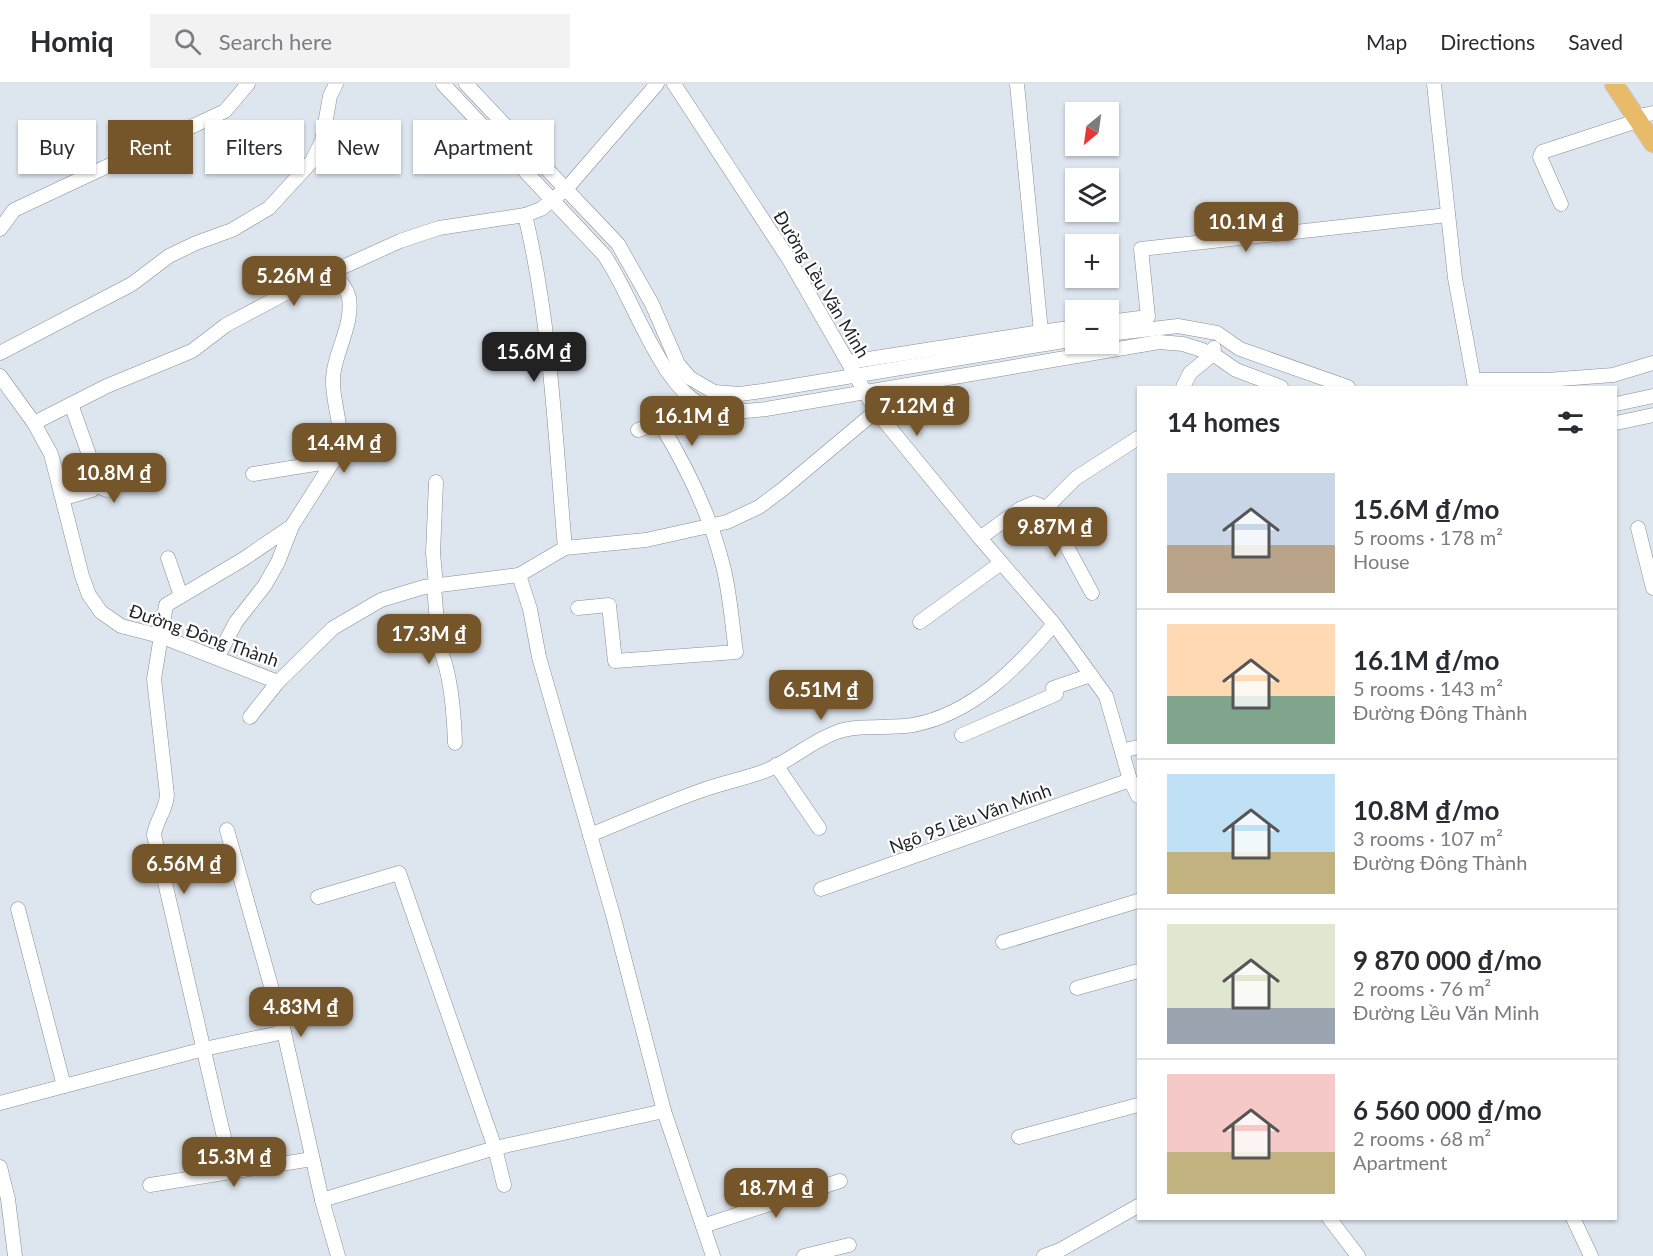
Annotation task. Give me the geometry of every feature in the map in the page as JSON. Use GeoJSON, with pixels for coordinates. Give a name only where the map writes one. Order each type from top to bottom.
{"type":"FeatureCollection","features":[{"type":"Feature","properties":{"kind":"main road"},"geometry":{"type":"LineString","coordinates":[[1614,84],[1641,117],[1653,143]]}},
{"type":"Feature","properties":{"kind":"street"},"geometry":{"type":"LineString","coordinates":[[0,229],[14,210],[225,111],[248,84]]}},
{"type":"Feature","properties":{"kind":"street"},"geometry":{"type":"LineString","coordinates":[[0,353],[132,284],[169,256],[232,230],[269,208],[312,161],[322,141],[330,96],[336,84]]}},
{"type":"Feature","properties":{"kind":"street"},"geometry":{"type":"LineString","coordinates":[[443,84],[604,255],[625,287],[645,331],[676,385],[689,398],[707,407],[745,412],[866,394],[1159,342],[1183,344],[1213,354],[1236,370],[1278,386]]}},
{"type":"Feature","properties":{"kind":"street"},"geometry":{"type":"LineString","coordinates":[[466,84],[618,244],[660,323],[678,364],[690,378],[714,392],[740,394],[928,349],[1065,329]]}},
{"type":"Feature","properties":{"kind":"street"},"geometry":{"type":"LineString","coordinates":[[34,423],[71,404],[192,351],[226,325],[332,270],[400,241],[439,228],[525,214],[552,202],[567,188],[657,84]]}},
{"type":"Feature","properties":{"kind":"street","name":"Đường Lều Văn Minh"},"geometry":{"type":"LineString","coordinates":[[674,84],[790,261],[876,411],[1054,624],[1106,696],[1130,780],[1137,794]]}},
{"type":"Feature","properties":{"kind":"street"},"geometry":{"type":"LineString","coordinates":[[1017,84],[1041,332]]}},
{"type":"Feature","properties":{"kind":"street"},"geometry":{"type":"LineString","coordinates":[[1434,84],[1455,278],[1474,384],[1613,375],[1653,363]]}},
{"type":"Feature","properties":{"kind":"street"},"geometry":{"type":"LineString","coordinates":[[1562,204],[1540,157],[1542,152],[1641,117]]}},
{"type":"Feature","properties":{"kind":"street"},"geometry":{"type":"LineString","coordinates":[[525,214],[533,249],[548,361],[565,548]]}},
{"type":"Feature","properties":{"kind":"street"},"geometry":{"type":"LineString","coordinates":[[1119,321],[1148,317],[1141,249],[1448,215]]}},
{"type":"Feature","properties":{"kind":"street"},"geometry":{"type":"LineString","coordinates":[[217,658],[236,622],[265,585],[278,562],[292,526],[334,461],[341,446],[334,371],[346,329],[349,298],[332,270]]}},
{"type":"Feature","properties":{"kind":"street"},"geometry":{"type":"LineString","coordinates":[[645,331],[660,323]]}},
{"type":"Feature","properties":{"kind":"street"},"geometry":{"type":"LineString","coordinates":[[1119,333],[1178,326],[1217,333],[1240,349],[1345,386]]}},
{"type":"Feature","properties":{"kind":"street"},"geometry":{"type":"LineString","coordinates":[[1184,386],[1191,373],[1213,354],[1217,333]]}},
{"type":"Feature","properties":{"kind":"street"},"geometry":{"type":"LineString","coordinates":[[852,368],[1065,340]]}},
{"type":"Feature","properties":{"kind":"street","name":"Đường Đông Thành"},"geometry":{"type":"LineString","coordinates":[[0,375],[5,393],[34,423],[51,454],[82,576],[101,612],[121,626],[160,636],[278,682],[333,628],[381,600],[435,587],[519,575],[565,548],[646,540],[727,522],[759,507],[876,411]]}},
{"type":"Feature","properties":{"kind":"street"},"geometry":{"type":"LineString","coordinates":[[1617,404],[1653,396]]}},
{"type":"Feature","properties":{"kind":"street"},"geometry":{"type":"LineString","coordinates":[[71,404],[98,480],[96,486]]}},
{"type":"Feature","properties":{"kind":"street"},"geometry":{"type":"LineString","coordinates":[[1617,423],[1653,415]]}},
{"type":"Feature","properties":{"kind":"street"},"geometry":{"type":"LineString","coordinates":[[578,608],[609,605],[615,661],[736,652],[724,567],[710,527],[674,446],[660,423],[638,430]]}},
{"type":"Feature","properties":{"kind":"street"},"geometry":{"type":"LineString","coordinates":[[1046,508],[1076,478],[1104,458],[1137,444]]}},
{"type":"Feature","properties":{"kind":"street"},"geometry":{"type":"LineString","coordinates":[[253,474],[334,461]]}},
{"type":"Feature","properties":{"kind":"street"},"geometry":{"type":"LineString","coordinates":[[64,498],[96,486],[106,490],[132,480]]}},
{"type":"Feature","properties":{"kind":"street"},"geometry":{"type":"LineString","coordinates":[[436,482],[433,553],[437,622],[435,640],[444,653],[454,709],[455,743]]}},
{"type":"Feature","properties":{"kind":"street"},"geometry":{"type":"LineString","coordinates":[[980,538],[1020,508],[1034,503],[1046,508],[1092,593]]}},
{"type":"Feature","properties":{"kind":"street"},"geometry":{"type":"LineString","coordinates":[[232,1172],[154,836],[155,826],[167,807],[167,795],[154,679],[166,605],[242,560],[292,526]]}},
{"type":"Feature","properties":{"kind":"street"},"geometry":{"type":"LineString","coordinates":[[1638,528],[1652,579]]}},
{"type":"Feature","properties":{"kind":"street"},"geometry":{"type":"LineString","coordinates":[[168,558],[181,596]]}},
{"type":"Feature","properties":{"kind":"street"},"geometry":{"type":"LineString","coordinates":[[920,622],[1001,563]]}},
{"type":"Feature","properties":{"kind":"street"},"geometry":{"type":"LineString","coordinates":[[519,575],[530,609],[539,657],[590,835],[664,1111],[713,1256]]}},
{"type":"Feature","properties":{"kind":"street"},"geometry":{"type":"LineString","coordinates":[[590,835],[700,791],[776,765],[817,740],[839,730],[916,724],[956,710],[979,697],[1008,673],[1054,624]]}},
{"type":"Feature","properties":{"kind":"street"},"geometry":{"type":"LineString","coordinates":[[962,735],[1056,694],[1053,688],[1091,675]]}},
{"type":"Feature","properties":{"kind":"street"},"geometry":{"type":"LineString","coordinates":[[250,717],[278,682]]}},
{"type":"Feature","properties":{"kind":"street"},"geometry":{"type":"LineString","coordinates":[[1122,751],[1137,747]]}},
{"type":"Feature","properties":{"kind":"street"},"geometry":{"type":"LineString","coordinates":[[776,765],[819,828]]}},
{"type":"Feature","properties":{"kind":"street","name":"Ngõ 95 Lều Văn Minh"},"geometry":{"type":"LineString","coordinates":[[821,890],[1130,780]]}},
{"type":"Feature","properties":{"kind":"street"},"geometry":{"type":"LineString","coordinates":[[227,830],[284,1032],[312,1159],[338,1256]]}},
{"type":"Feature","properties":{"kind":"street"},"geometry":{"type":"LineString","coordinates":[[318,897],[399,873],[495,1148],[504,1185]]}},
{"type":"Feature","properties":{"kind":"street"},"geometry":{"type":"LineString","coordinates":[[1004,942],[1137,901]]}},
{"type":"Feature","properties":{"kind":"street"},"geometry":{"type":"LineString","coordinates":[[18,909],[64,1086]]}},
{"type":"Feature","properties":{"kind":"street"},"geometry":{"type":"LineString","coordinates":[[1077,988],[1137,971]]}},
{"type":"Feature","properties":{"kind":"street"},"geometry":{"type":"LineString","coordinates":[[0,1103],[204,1049],[284,1032]]}},
{"type":"Feature","properties":{"kind":"street"},"geometry":{"type":"LineString","coordinates":[[1019,1137],[1137,1105]]}},
{"type":"Feature","properties":{"kind":"street"},"geometry":{"type":"LineString","coordinates":[[322,1200],[495,1148],[664,1111]]}},
{"type":"Feature","properties":{"kind":"street"},"geometry":{"type":"LineString","coordinates":[[150,1185],[312,1159]]}},
{"type":"Feature","properties":{"kind":"street"},"geometry":{"type":"LineString","coordinates":[[0,1167],[8,1199],[15,1256]]}},
{"type":"Feature","properties":{"kind":"street"},"geometry":{"type":"LineString","coordinates":[[703,1226],[840,1181]]}},
{"type":"Feature","properties":{"kind":"street"},"geometry":{"type":"LineString","coordinates":[[1044,1256],[1060,1250],[1137,1207]]}},
{"type":"Feature","properties":{"kind":"street"},"geometry":{"type":"LineString","coordinates":[[1330,1220],[1353,1255]]}},
{"type":"Feature","properties":{"kind":"street"},"geometry":{"type":"LineString","coordinates":[[1575,1220],[1591,1256]]}},
{"type":"Feature","properties":{"kind":"street"},"geometry":{"type":"LineString","coordinates":[[804,1256],[849,1245]]}}]}
